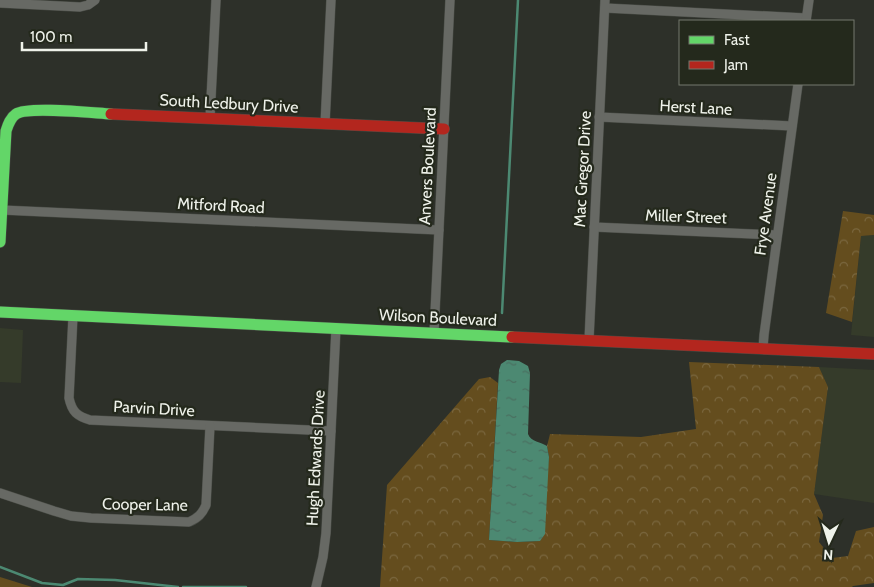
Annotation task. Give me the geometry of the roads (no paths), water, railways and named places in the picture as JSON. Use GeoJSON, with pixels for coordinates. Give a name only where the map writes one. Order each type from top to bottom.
{"type":"FeatureCollection","features":[{"type":"Feature","properties":{"kind":"main road","name":"South Ledbury Drive"},"geometry":{"type":"LineString","coordinates":[[2,210],[6,131],[8,122],[22,110],[444,130]]}},
{"type":"Feature","properties":{"kind":"main road"},"geometry":{"type":"LineString","coordinates":[[0,242],[2,210]]}},
{"type":"Feature","properties":{"kind":"main road","name":"Wilson Boulevard"},"geometry":{"type":"LineString","coordinates":[[0,312],[874,354]]}},
{"type":"Feature","properties":{"kind":"street"},"geometry":{"type":"LineString","coordinates":[[210,118],[216,0]]}},
{"type":"Feature","properties":{"kind":"street"},"geometry":{"type":"LineString","coordinates":[[326,124],[331,0]]}},
{"type":"Feature","properties":{"kind":"street","name":"Anvers Boulevard"},"geometry":{"type":"LineString","coordinates":[[434,333],[450,0]]}},
{"type":"Feature","properties":{"kind":"street"},"geometry":{"type":"LineString","coordinates":[[605,4],[806,19],[809,0]]}},
{"type":"Feature","properties":{"kind":"street"},"geometry":{"type":"LineString","coordinates":[[0,3],[80,7],[94,1]]}},
{"type":"Feature","properties":{"kind":"street","name":"Mac Gregor Drive"},"geometry":{"type":"LineString","coordinates":[[589,340],[605,4]]}},
{"type":"Feature","properties":{"kind":"street","name":"Frye Avenue"},"geometry":{"type":"LineString","coordinates":[[763,348],[798,85]]}},
{"type":"Feature","properties":{"kind":"street","name":"Herst Lane"},"geometry":{"type":"LineString","coordinates":[[599,117],[792,126]]}},
{"type":"Feature","properties":{"kind":"street","name":"Mitford Road"},"geometry":{"type":"LineString","coordinates":[[2,210],[439,230]]}},
{"type":"Feature","properties":{"kind":"street","name":"Miller Street"},"geometry":{"type":"LineString","coordinates":[[594,227],[777,235]]}},
{"type":"Feature","properties":{"kind":"street","name":"Parvin Drive"},"geometry":{"type":"LineString","coordinates":[[73,316],[69,398],[71,407],[82,418],[90,420],[331,431]]}},
{"type":"Feature","properties":{"kind":"street","name":"Hugh Edwards Drive"},"geometry":{"type":"LineString","coordinates":[[316,587],[326,533],[336,328]]}},
{"type":"Feature","properties":{"kind":"street","name":"Cooper Lane"},"geometry":{"type":"LineString","coordinates":[[0,493],[72,516],[189,522],[203,513],[206,506],[210,426]]}},
{"type":"Feature","properties":{"kind":"water"},"geometry":{"type":"Polygon","coordinates":[[[507,360],[519,361],[528,366],[530,373],[528,434],[529,437],[547,446],[549,457],[545,534],[540,541],[489,540],[499,370],[501,364],[507,360]]]}},
{"type":"Feature","properties":{"kind":"waterway"},"geometry":{"type":"LineString","coordinates":[[502,313],[518,0]]}},
{"type":"Feature","properties":{"kind":"waterway"},"geometry":{"type":"LineString","coordinates":[[0,567],[42,583],[63,585],[78,579],[115,580],[178,587]]}},
{"type":"Feature","properties":{"kind":"waterway"},"geometry":{"type":"LineString","coordinates":[[183,587],[246,587]]}}]}
